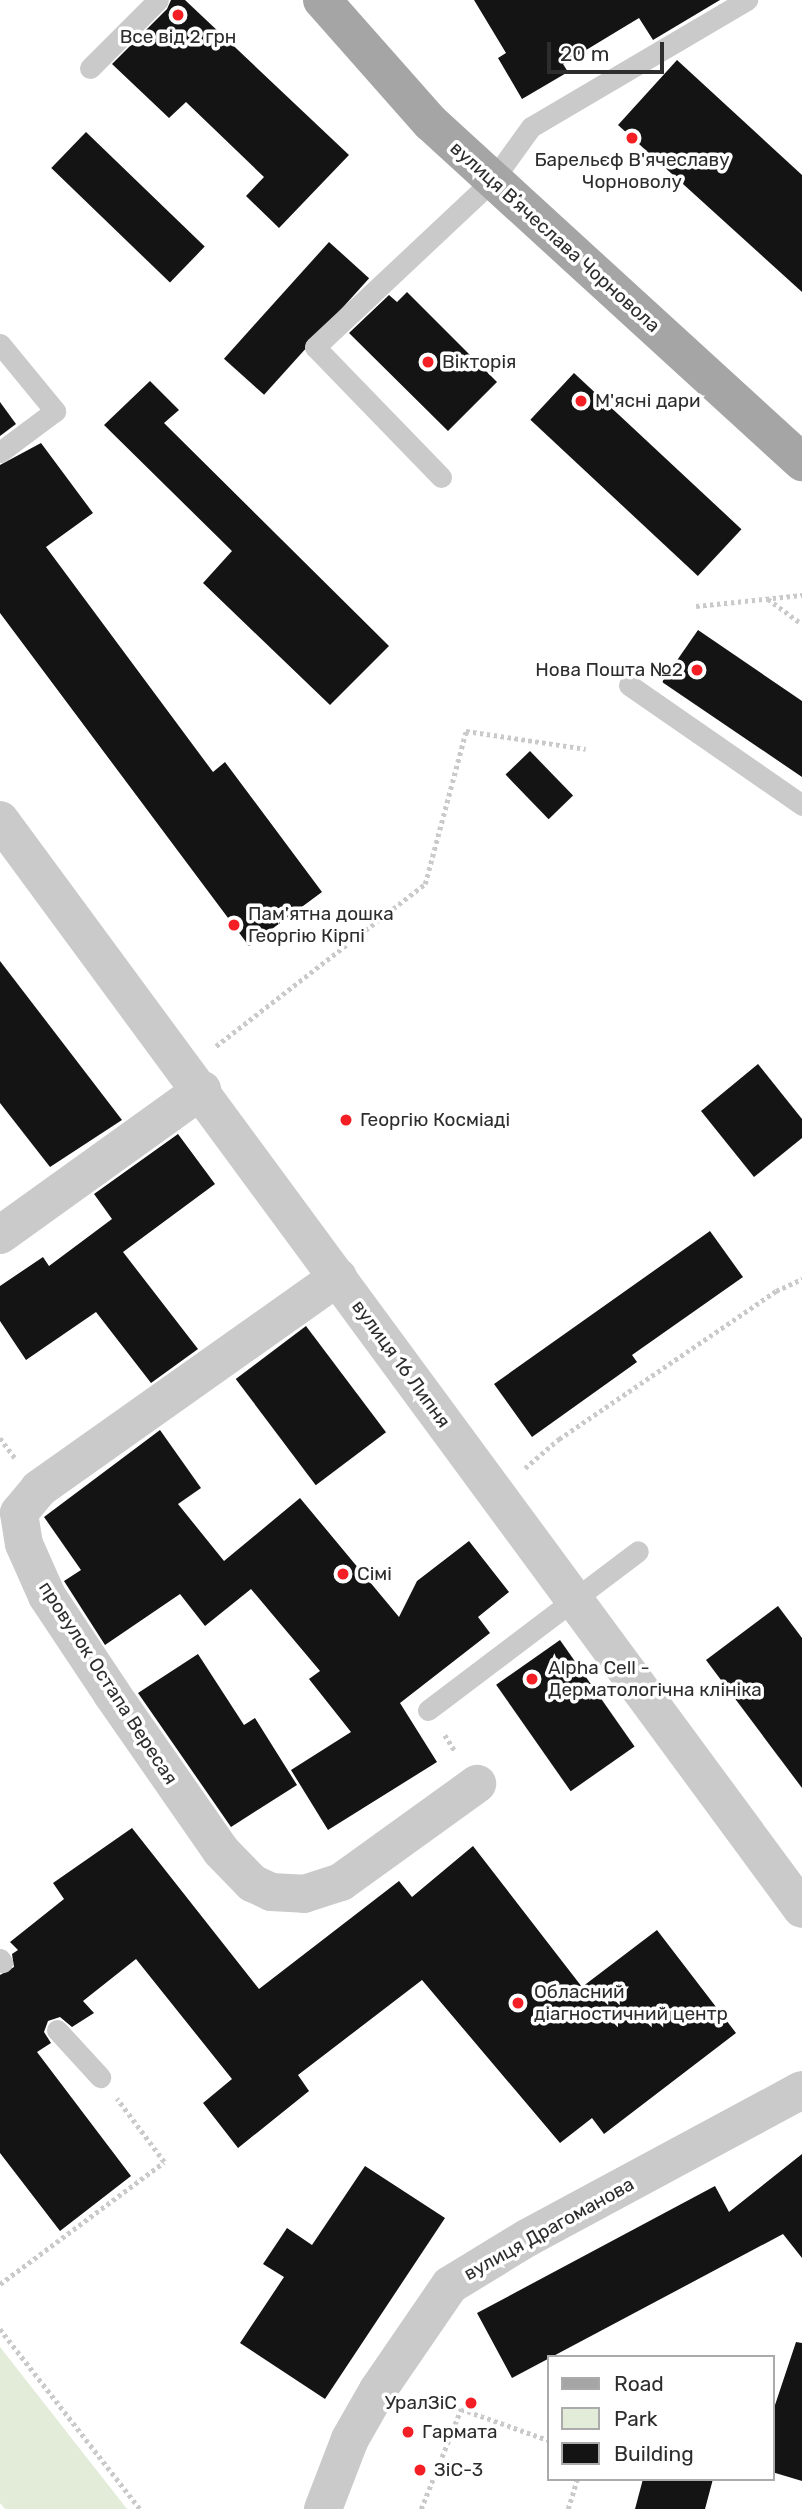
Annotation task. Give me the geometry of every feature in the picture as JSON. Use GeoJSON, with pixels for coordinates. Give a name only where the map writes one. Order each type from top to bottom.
{"type":"FeatureCollection","features":[{"type":"Feature","properties":{"kind":"main road","name":"вулиця Вʼячеслава Чорновола"},"geometry":{"type":"LineString","coordinates":[[322,0],[431,123],[802,461]]}},
{"type":"Feature","properties":{"kind":"street","name":"вулиця 16 Липня"},"geometry":{"type":"LineString","coordinates":[[0,820],[202,1090],[571,1599],[802,1909]]}},
{"type":"Feature","properties":{"kind":"street"},"geometry":{"type":"LineString","coordinates":[[0,1235],[202,1090]]}},
{"type":"Feature","properties":{"kind":"street","name":"провулок Остапа Вересая"},"geometry":{"type":"LineString","coordinates":[[338,1277],[39,1489],[19,1513],[24,1544],[47,1596],[112,1693],[221,1851],[252,1883],[271,1892],[304,1894],[341,1882],[477,1784]]}},
{"type":"Feature","properties":{"kind":"street","name":"вулиця Драгоманова"},"geometry":{"type":"LineString","coordinates":[[323,2509],[350,2439],[378,2390],[450,2284],[527,2238],[802,2091]]}},
{"type":"Feature","properties":{"kind":"lane"},"geometry":{"type":"LineString","coordinates":[[90,68],[158,0]]}},
{"type":"Feature","properties":{"kind":"lane"},"geometry":{"type":"LineString","coordinates":[[441,477],[315,347],[492,181],[531,127],[747,0]]}},
{"type":"Feature","properties":{"kind":"lane"},"geometry":{"type":"LineString","coordinates":[[0,344],[55,411],[0,452]]}},
{"type":"Feature","properties":{"kind":"lane"},"geometry":{"type":"LineString","coordinates":[[629,685],[802,805]]}},
{"type":"Feature","properties":{"kind":"lane"},"geometry":{"type":"LineString","coordinates":[[428,1710],[571,1599],[638,1551]]}},
{"type":"Feature","properties":{"kind":"lane"},"geometry":{"type":"LineString","coordinates":[[57,2030],[100,2077]]}},
{"type":"Feature","properties":{"kind":"path"},"geometry":{"type":"LineString","coordinates":[[696,606],[802,595]]}},
{"type":"Feature","properties":{"kind":"path"},"geometry":{"type":"LineString","coordinates":[[767,599],[802,624]]}},
{"type":"Feature","properties":{"kind":"path"},"geometry":{"type":"LineString","coordinates":[[215,1047],[425,884],[466,731],[586,749]]}},
{"type":"Feature","properties":{"kind":"path"},"geometry":{"type":"LineString","coordinates":[[495,1494],[559,1438],[776,1291],[802,1279]]}},
{"type":"Feature","properties":{"kind":"path"},"geometry":{"type":"LineString","coordinates":[[428,1710],[477,1784]]}},
{"type":"Feature","properties":{"kind":"path"},"geometry":{"type":"LineString","coordinates":[[0,2284],[164,2162],[100,2077]]}},
{"type":"Feature","properties":{"kind":"path"},"geometry":{"type":"LineString","coordinates":[[0,2329],[140,2509]]}},
{"type":"Feature","properties":{"kind":"path"},"geometry":{"type":"LineString","coordinates":[[421,2509],[461,2409],[546,2440]]}},
{"type":"Feature","properties":{"kind":"path"},"geometry":{"type":"LineString","coordinates":[[568,2509],[576,2481]]}},
{"type":"Feature","properties":{"kind":"green space"},"geometry":{"type":"Polygon","coordinates":[[[0,2347],[127,2509],[5,2509],[0,2503],[0,2347]]]}},
{"type":"Feature","properties":{"kind":"building"},"geometry":{"type":"Polygon","coordinates":[[[171,0],[185,0],[349,155],[279,228],[246,196],[264,177],[186,102],[169,118],[112,64],[167,9],[171,0]]]}},
{"type":"Feature","properties":{"kind":"building"},"geometry":{"type":"Polygon","coordinates":[[[474,0],[720,0],[653,40],[639,18],[563,64],[568,72],[522,99],[498,58],[506,53],[474,0]]]}},
{"type":"Feature","properties":{"kind":"building"},"geometry":{"type":"Polygon","coordinates":[[[677,60],[802,175],[802,292],[618,125],[677,60]]]}},
{"type":"Feature","properties":{"kind":"building"},"geometry":{"type":"Polygon","coordinates":[[[86,132],[205,247],[170,283],[51,168],[86,132]]]}},
{"type":"Feature","properties":{"kind":"building"},"geometry":{"type":"Polygon","coordinates":[[[329,242],[369,278],[264,395],[224,359],[329,242]]]}},
{"type":"Feature","properties":{"kind":"building","name":"Вікторія"},"geometry":{"type":"Polygon","coordinates":[[[407,292],[497,382],[448,431],[349,333],[389,295],[397,302],[407,292]]]}},
{"type":"Feature","properties":{"kind":"building"},"geometry":{"type":"Polygon","coordinates":[[[574,373],[741,529],[698,576],[530,420],[574,373]]]}},
{"type":"Feature","properties":{"kind":"building"},"geometry":{"type":"Polygon","coordinates":[[[150,381],[179,410],[164,423],[389,646],[330,705],[203,583],[232,551],[104,425],[150,381]]]}},
{"type":"Feature","properties":{"kind":"building"},"geometry":{"type":"Polygon","coordinates":[[[0,402],[16,424],[0,436],[0,402]]]}},
{"type":"Feature","properties":{"kind":"building"},"geometry":{"type":"Polygon","coordinates":[[[41,443],[93,513],[46,547],[213,772],[225,762],[322,892],[249,946],[0,613],[0,465],[41,443]]]}},
{"type":"Feature","properties":{"kind":"building"},"geometry":{"type":"Polygon","coordinates":[[[698,630],[802,701],[802,777],[662,682],[698,630]]]}},
{"type":"Feature","properties":{"kind":"building"},"geometry":{"type":"Polygon","coordinates":[[[530,751],[573,796],[549,819],[506,775],[530,751]]]}},
{"type":"Feature","properties":{"kind":"building"},"geometry":{"type":"Polygon","coordinates":[[[0,961],[122,1120],[50,1167],[0,1103],[0,961]]]}},
{"type":"Feature","properties":{"kind":"building"},"geometry":{"type":"Polygon","coordinates":[[[758,1064],[802,1119],[802,1138],[754,1177],[701,1111],[758,1064]]]}},
{"type":"Feature","properties":{"kind":"building"},"geometry":{"type":"Polygon","coordinates":[[[178,1134],[215,1184],[123,1252],[198,1349],[151,1383],[96,1312],[26,1360],[0,1321],[0,1286],[43,1257],[49,1266],[112,1219],[94,1194],[178,1134]]]}},
{"type":"Feature","properties":{"kind":"building"},"geometry":{"type":"Polygon","coordinates":[[[710,1231],[743,1277],[632,1355],[637,1362],[532,1437],[494,1384],[710,1231]]]}},
{"type":"Feature","properties":{"kind":"building"},"geometry":{"type":"Polygon","coordinates":[[[306,1326],[386,1432],[316,1485],[236,1379],[306,1326]]]}},
{"type":"Feature","properties":{"kind":"building"},"geometry":{"type":"Polygon","coordinates":[[[160,1430],[201,1488],[178,1504],[224,1561],[300,1498],[399,1617],[417,1581],[469,1541],[509,1592],[478,1617],[490,1633],[400,1703],[437,1762],[328,1830],[291,1770],[351,1732],[309,1679],[320,1671],[251,1589],[205,1626],[180,1594],[105,1645],[64,1581],[81,1570],[44,1517],[160,1430]]]}},
{"type":"Feature","properties":{"kind":"building"},"geometry":{"type":"Polygon","coordinates":[[[778,1606],[802,1638],[802,1788],[706,1660],[778,1606]]]}},
{"type":"Feature","properties":{"kind":"building"},"geometry":{"type":"Polygon","coordinates":[[[560,1640],[635,1746],[571,1791],[496,1685],[560,1640]]]}},
{"type":"Feature","properties":{"kind":"building"},"geometry":{"type":"Polygon","coordinates":[[[198,1654],[244,1725],[255,1718],[297,1785],[231,1827],[138,1693],[198,1654]]]}},
{"type":"Feature","properties":{"kind":"building"},"geometry":{"type":"Polygon","coordinates":[[[132,1828],[259,1989],[399,1881],[412,1897],[473,1846],[582,1987],[657,1930],[736,2033],[604,2134],[592,2118],[560,2143],[422,1980],[298,2075],[309,2091],[238,2148],[203,2103],[232,2079],[136,1959],[83,2001],[94,2013],[72,2027],[60,2017],[48,2021],[44,2032],[51,2043],[37,2052],[131,2176],[60,2231],[0,2153],[0,1975],[14,1967],[12,1954],[18,1950],[10,1942],[64,1899],[53,1883],[132,1828]]]}},
{"type":"Feature","properties":{"kind":"building"},"geometry":{"type":"Polygon","coordinates":[[[802,2154],[802,2258],[783,2234],[555,2355],[546,2355],[546,2360],[512,2378],[477,2313],[715,2186],[729,2212],[802,2154]]]}},
{"type":"Feature","properties":{"kind":"building"},"geometry":{"type":"Polygon","coordinates":[[[365,2166],[445,2218],[325,2399],[240,2343],[284,2277],[263,2264],[287,2228],[312,2245],[365,2166]]]}},
{"type":"Feature","properties":{"kind":"building"},"geometry":{"type":"Polygon","coordinates":[[[796,2342],[802,2343],[802,2481],[774,2473],[774,2408],[796,2342]]]}},
{"type":"Feature","properties":{"kind":"building"},"geometry":{"type":"Polygon","coordinates":[[[642,2481],[712,2481],[705,2509],[635,2509],[642,2481]]]}},
{"type":"Feature","properties":{"kind":"place","name":"Все від 2 грн"},"geometry":{"type":"Point","coordinates":[178,15]}},
{"type":"Feature","properties":{"kind":"place","name":"Барельєф В'ячеславу Чорноволу"},"geometry":{"type":"Point","coordinates":[632,138]}},
{"type":"Feature","properties":{"kind":"place","name":"Вікторія"},"geometry":{"type":"Point","coordinates":[428,362]}},
{"type":"Feature","properties":{"kind":"place","name":"М'ясні дари"},"geometry":{"type":"Point","coordinates":[581,401]}},
{"type":"Feature","properties":{"kind":"place","name":"Нова Пошта №2"},"geometry":{"type":"Point","coordinates":[697,670]}},
{"type":"Feature","properties":{"kind":"place","name":"Пам'ятна дошка Георгію Кірпі"},"geometry":{"type":"Point","coordinates":[234,925]}},
{"type":"Feature","properties":{"kind":"place","name":"Георгію Косміаді"},"geometry":{"type":"Point","coordinates":[346,1120]}},
{"type":"Feature","properties":{"kind":"place","name":"Сімі"},"geometry":{"type":"Point","coordinates":[343,1574]}},
{"type":"Feature","properties":{"kind":"place","name":"Alpha Cell - Дерматологічна клініка"},"geometry":{"type":"Point","coordinates":[532,1679]}},
{"type":"Feature","properties":{"kind":"place","name":"Обласний діагностичний центр"},"geometry":{"type":"Point","coordinates":[518,2003]}},
{"type":"Feature","properties":{"kind":"place","name":"УралЗіС"},"geometry":{"type":"Point","coordinates":[471,2403]}},
{"type":"Feature","properties":{"kind":"place","name":"Гармата"},"geometry":{"type":"Point","coordinates":[408,2432]}},
{"type":"Feature","properties":{"kind":"place","name":"ЗіС-3"},"geometry":{"type":"Point","coordinates":[420,2470]}}]}
